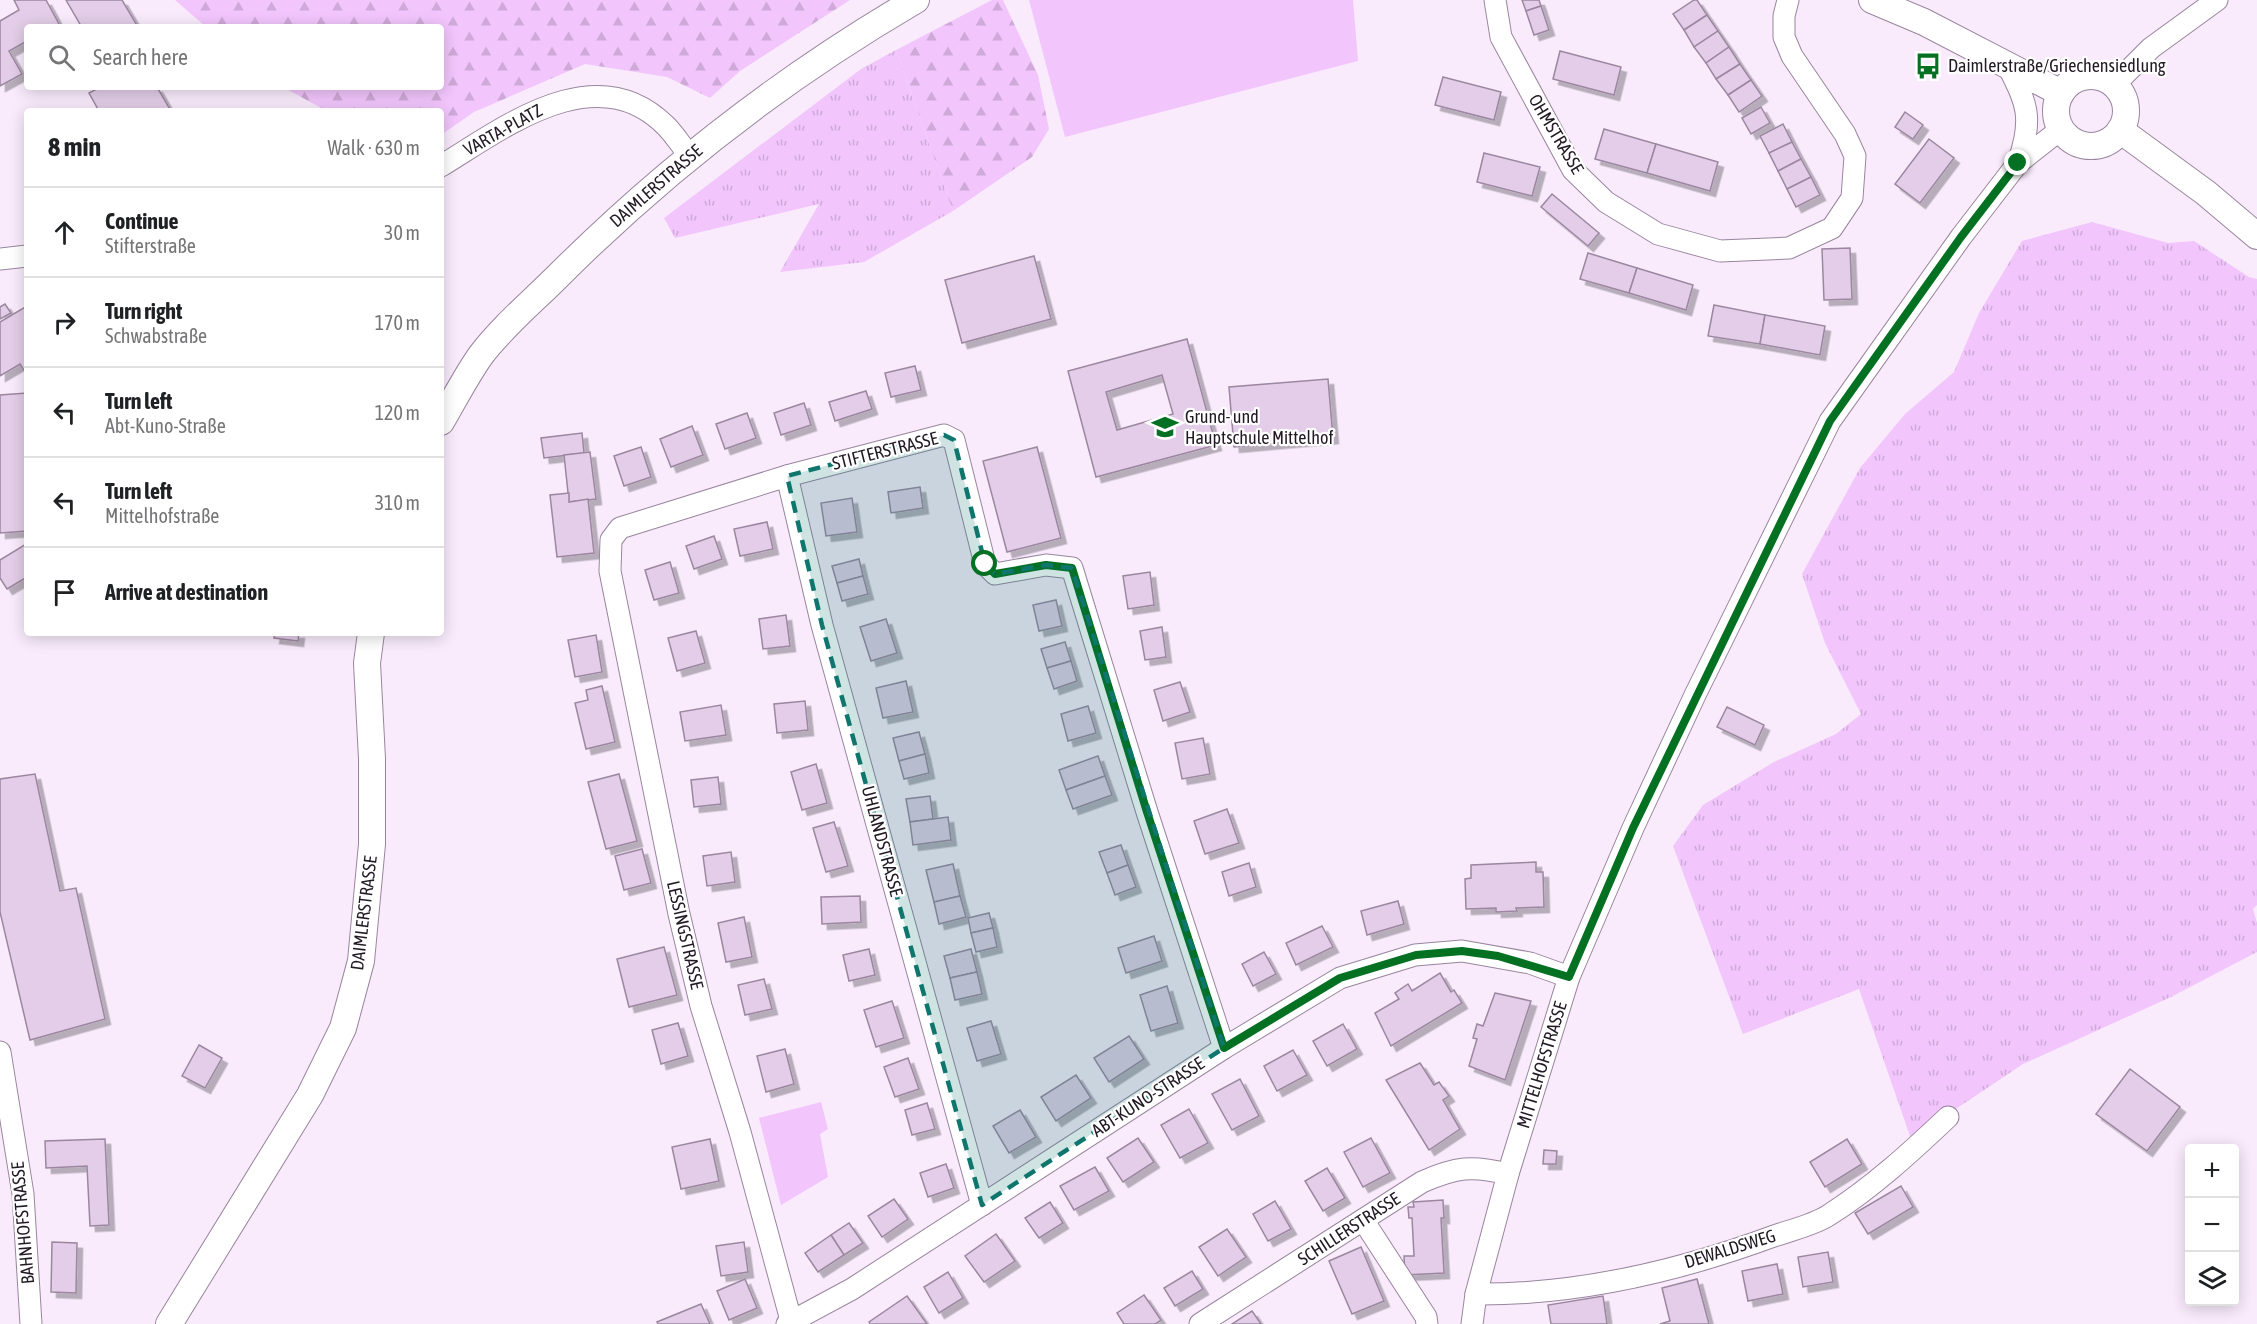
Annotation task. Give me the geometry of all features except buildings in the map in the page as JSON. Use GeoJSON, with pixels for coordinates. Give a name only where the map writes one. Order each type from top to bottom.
{"type":"FeatureCollection","features":[{"type":"Feature","properties":{"kind":"main road","name":"DAIMLERSTRASSE"},"geometry":{"type":"LineString","coordinates":[[444,417],[481,355],[506,328],[586,247],[689,155],[814,62],[916,0]]}},
{"type":"Feature","properties":{"kind":"main road"},"geometry":{"type":"LineString","coordinates":[[1872,0],[1924,22],[2006,62],[2061,93]]}},
{"type":"Feature","properties":{"kind":"main road"},"geometry":{"type":"LineString","coordinates":[[2086,76],[2097,76],[2114,85],[2123,97],[2126,108],[2121,130],[2112,139],[2090,146],[2068,138],[2061,129],[2056,107],[2061,93],[2075,80],[2086,76]]}},
{"type":"Feature","properties":{"kind":"main road"},"geometry":{"type":"LineString","coordinates":[[2121,130],[2206,193],[2257,236]]}},
{"type":"Feature","properties":{"kind":"main road","name":"DAIMLERSTRASSE"},"geometry":{"type":"LineString","coordinates":[[168,1324],[310,1095],[343,1028],[361,962],[372,844],[372,759],[367,663],[371,636]]}},
{"type":"Feature","properties":{"kind":"street","name":"OHMSTRASSE"},"geometry":{"type":"LineString","coordinates":[[1495,0],[1501,38],[1573,170],[1606,202],[1658,234],[1720,251],[1789,248],[1832,228],[1852,198],[1855,156],[1845,134],[1792,56],[1784,37],[1784,16],[1788,0]]}},
{"type":"Feature","properties":{"kind":"street"},"geometry":{"type":"LineString","coordinates":[[2114,85],[2151,48],[2217,0]]}},
{"type":"Feature","properties":{"kind":"street","name":"MITTELHOFSTRASSE"},"geometry":{"type":"LineString","coordinates":[[2006,62],[2026,102],[2029,117],[2028,135],[2018,163]]}},
{"type":"Feature","properties":{"kind":"street","name":"VARTA-PLATZ"},"geometry":{"type":"LineString","coordinates":[[444,164],[516,120],[554,103],[596,96],[616,98],[645,111],[665,125],[689,155]]}},
{"type":"Feature","properties":{"kind":"street","name":"MITTELHOFSTRASSE"},"geometry":{"type":"LineString","coordinates":[[1472,1324],[1476,1294],[1508,1174],[1569,977],[1647,796],[1830,421],[1961,237],[2018,163],[2061,129]]}},
{"type":"Feature","properties":{"kind":"street"},"geometry":{"type":"LineString","coordinates":[[0,259],[24,256]]}},
{"type":"Feature","properties":{"kind":"street","name":"STIFTERSTRASSE"},"geometry":{"type":"LineString","coordinates":[[611,540],[620,528],[787,476],[944,435],[954,440],[985,564],[995,574],[1046,565],[1072,568],[1147,812],[1224,1048]]}},
{"type":"Feature","properties":{"kind":"street","name":"UHLANDSTRASSE"},"geometry":{"type":"LineString","coordinates":[[787,476],[822,625],[982,1205]]}},
{"type":"Feature","properties":{"kind":"street","name":"LESSINGSTRASSE"},"geometry":{"type":"LineString","coordinates":[[611,540],[610,571],[679,914],[701,1006],[740,1132],[790,1324]]}},
{"type":"Feature","properties":{"kind":"street","name":"ABT-KUNO-STRASSE"},"geometry":{"type":"LineString","coordinates":[[790,1324],[852,1289],[1224,1048],[1340,978],[1416,955],[1462,951],[1498,956],[1569,977]]}},
{"type":"Feature","properties":{"kind":"street","name":"BAHNHOFSTRASSE"},"geometry":{"type":"LineString","coordinates":[[0,1052],[23,1194],[32,1324]]}},
{"type":"Feature","properties":{"kind":"street","name":"DEWALDSWEG"},"geometry":{"type":"LineString","coordinates":[[1476,1294],[1529,1295],[1608,1283],[1725,1254],[1827,1217],[1903,1161],[1948,1117]]}},
{"type":"Feature","properties":{"kind":"street","name":"SCHILLERSTRASSE"},"geometry":{"type":"LineString","coordinates":[[1200,1324],[1422,1182],[1448,1171],[1472,1167],[1508,1174]]}},
{"type":"Feature","properties":{"kind":"street"},"geometry":{"type":"LineString","coordinates":[[1363,1220],[1425,1317],[1427,1324]]}},
{"type":"Feature","properties":{"kind":"highlighted area"},"geometry":{"type":"Polygon","coordinates":[[[944,435],[954,440],[985,564],[995,574],[1046,565],[1072,568],[1224,1048],[982,1205],[822,625],[787,476],[944,435]]]}},
{"type":"Feature","properties":{"kind":"green space"},"geometry":{"type":"Polygon","coordinates":[[[175,0],[850,0],[740,71],[710,98],[667,77],[585,64],[474,112],[444,133],[444,108],[321,108],[288,90],[444,90],[444,24],[203,24],[175,0]]]}},
{"type":"Feature","properties":{"kind":"green space"},"geometry":{"type":"Polygon","coordinates":[[[992,0],[1003,0],[1038,75],[1049,129],[1032,157],[953,211],[896,50],[992,0]]]}},
{"type":"Feature","properties":{"kind":"green space"},"geometry":{"type":"Polygon","coordinates":[[[1029,0],[1353,0],[1358,61],[1065,137],[1029,0]]]}},
{"type":"Feature","properties":{"kind":"green space"},"geometry":{"type":"Polygon","coordinates":[[[896,50],[953,211],[864,262],[780,272],[819,204],[675,238],[664,218],[861,69],[896,50]]]}},
{"type":"Feature","properties":{"kind":"green space"},"geometry":{"type":"Polygon","coordinates":[[[2092,222],[2168,243],[2194,241],[2249,277],[2257,279],[2257,905],[2253,909],[2257,923],[2257,952],[2171,997],[2023,1064],[1911,1139],[1859,989],[1743,1034],[1673,846],[1703,805],[1774,762],[1836,734],[1861,714],[1825,643],[1802,574],[1860,468],[1905,414],[1954,372],[1979,313],[2022,241],[2092,222]]]}},
{"type":"Feature","properties":{"kind":"green space"},"geometry":{"type":"Polygon","coordinates":[[[821,1102],[828,1129],[820,1134],[828,1177],[781,1205],[759,1118],[821,1102]]]}},
{"type":"Feature","properties":{"kind":"place","name":"Daimlerstraße/Griechensiedlung"},"geometry":{"type":"Point","coordinates":[1928,66]}},
{"type":"Feature","properties":{"kind":"place","name":"Grund- und Hauptschule Mittelhof"},"geometry":{"type":"Point","coordinates":[1165,427]}},
{"type":"Feature","properties":{"kind":"route"},"geometry":{"type":"LineString","coordinates":[[985,564],[995,574],[1046,565],[1072,568],[1147,812],[1224,1048],[1340,978],[1416,955],[1462,951],[1498,956],[1530,963],[1569,977],[1633,828],[1696,693],[1830,421],[1961,237],[2018,163]]}}]}
